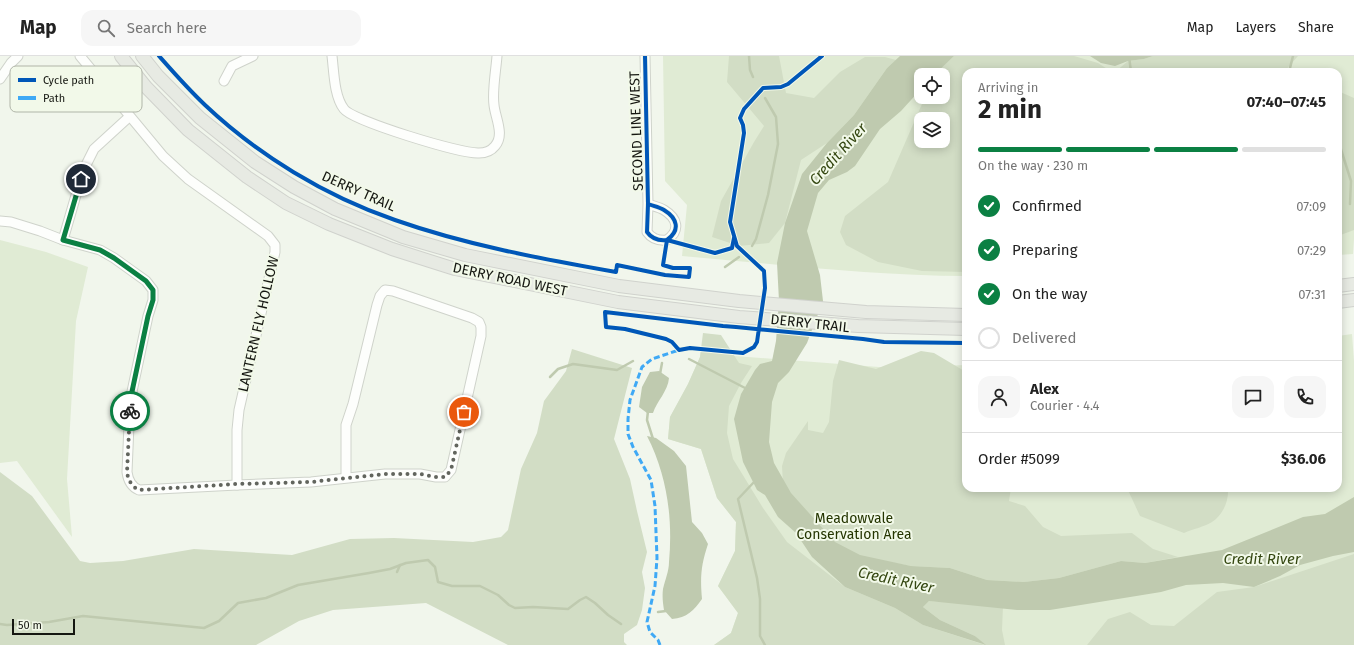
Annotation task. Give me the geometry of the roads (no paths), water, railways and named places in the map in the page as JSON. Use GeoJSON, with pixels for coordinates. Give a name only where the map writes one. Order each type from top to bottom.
{"type":"FeatureCollection","features":[{"type":"Feature","properties":{"kind":"main road","name":"DERRY ROAD WEST"},"geometry":{"type":"LineString","coordinates":[[121,56],[129,66]]}},
{"type":"Feature","properties":{"kind":"main road","name":"DERRY ROAD WEST"},"geometry":{"type":"LineString","coordinates":[[142,56],[158,76],[200,118],[255,162],[294,188],[342,212],[403,237],[465,255],[619,286],[739,301],[866,312],[962,315]]}},
{"type":"Feature","properties":{"kind":"main road","name":"DERRY ROAD WEST"},"geometry":{"type":"LineString","coordinates":[[142,82],[188,130],[248,177],[286,203],[329,224],[392,249],[455,269],[618,302],[739,317],[858,326],[962,330]]}},
{"type":"Feature","properties":{"kind":"main road"},"geometry":{"type":"LineString","coordinates":[[1342,286],[1354,284]]}},
{"type":"Feature","properties":{"kind":"main road"},"geometry":{"type":"LineString","coordinates":[[1342,302],[1354,300]]}},
{"type":"Feature","properties":{"kind":"street"},"geometry":{"type":"LineString","coordinates":[[0,79],[18,56]]}},
{"type":"Feature","properties":{"kind":"street","name":"LANTERN FLY HOLLOW"},"geometry":{"type":"LineString","coordinates":[[80,56],[88,66]]}},
{"type":"Feature","properties":{"kind":"street"},"geometry":{"type":"LineString","coordinates":[[224,81],[232,66],[252,56]]}},
{"type":"Feature","properties":{"kind":"street"},"geometry":{"type":"LineString","coordinates":[[332,56],[337,98],[344,110],[366,121],[440,146],[480,154],[488,152],[496,146],[499,139],[494,104],[497,56]]}},
{"type":"Feature","properties":{"kind":"street","name":"SECOND LINE WEST"},"geometry":{"type":"LineString","coordinates":[[644,56],[648,204]]}},
{"type":"Feature","properties":{"kind":"street","name":"LANTERN FLY HOLLOW"},"geometry":{"type":"LineString","coordinates":[[125,112],[163,156],[188,179],[268,236],[275,245],[269,280],[239,410],[237,430],[237,484]]}},
{"type":"Feature","properties":{"kind":"street"},"geometry":{"type":"LineString","coordinates":[[63,240],[83,172],[92,153],[102,140],[129,117]]}},
{"type":"Feature","properties":{"kind":"street"},"geometry":{"type":"LineString","coordinates":[[0,220],[11,222],[63,240],[100,250],[146,281],[153,290],[153,300],[148,316],[130,401],[127,472],[129,480],[139,490],[237,484],[311,482],[391,473],[445,477],[451,470],[481,336],[481,326],[477,320],[393,291],[385,290],[380,296],[353,404],[346,425],[346,478]]}},
{"type":"Feature","properties":{"kind":"water","name":"Credit River"},"geometry":{"type":"Polygon","coordinates":[[[900,56],[954,56],[941,68],[914,68],[914,97],[901,111],[880,129],[855,166],[847,172],[829,180],[818,193],[807,231],[820,275],[823,301],[807,343],[789,372],[778,383],[772,402],[769,442],[774,463],[791,493],[835,542],[860,555],[911,566],[950,568],[987,580],[1024,582],[1059,578],[1121,561],[1145,563],[1222,550],[1303,517],[1325,514],[1354,497],[1354,552],[1300,565],[1280,576],[1254,587],[1223,583],[1186,585],[1161,592],[1050,610],[1017,610],[929,601],[923,607],[940,620],[975,636],[986,645],[923,625],[895,608],[845,587],[812,557],[796,533],[778,517],[765,495],[757,490],[743,462],[734,419],[741,394],[755,370],[760,364],[772,361],[776,341],[779,301],[777,263],[785,223],[802,174],[827,143],[854,115],[887,68],[900,56]]]}},
{"type":"Feature","properties":{"kind":"water"},"geometry":{"type":"Polygon","coordinates":[[[1090,56],[1153,56],[1128,61],[1115,66],[1101,63],[1090,56]]]}},
{"type":"Feature","properties":{"kind":"water"},"geometry":{"type":"Polygon","coordinates":[[[659,371],[669,378],[668,383],[665,392],[653,413],[647,413],[639,407],[642,387],[650,372],[659,371]]]}},
{"type":"Feature","properties":{"kind":"water"},"geometry":{"type":"Polygon","coordinates":[[[647,436],[656,438],[674,451],[686,466],[692,522],[702,533],[708,544],[702,571],[702,599],[690,613],[682,617],[672,619],[664,610],[663,600],[663,589],[668,569],[670,546],[667,497],[664,481],[654,451],[647,436]]]}},
{"type":"Feature","properties":{"kind":"waterway"},"geometry":{"type":"LineString","coordinates":[[749,56],[750,70],[753,77]]}},
{"type":"Feature","properties":{"kind":"waterway"},"geometry":{"type":"LineString","coordinates":[[1129,56],[1130,68]]}},
{"type":"Feature","properties":{"kind":"waterway"},"geometry":{"type":"LineString","coordinates":[[1290,68],[1293,56]]}},
{"type":"Feature","properties":{"kind":"waterway"},"geometry":{"type":"LineString","coordinates":[[752,246],[756,239],[768,195],[778,144],[776,117],[765,98]]}},
{"type":"Feature","properties":{"kind":"waterway"},"geometry":{"type":"LineString","coordinates":[[1342,153],[1351,181],[1350,204]]}},
{"type":"Feature","properties":{"kind":"waterway"},"geometry":{"type":"LineString","coordinates":[[725,267],[739,257]]}},
{"type":"Feature","properties":{"kind":"waterway"},"geometry":{"type":"LineString","coordinates":[[689,359],[747,389]]}},
{"type":"Feature","properties":{"kind":"waterway"},"geometry":{"type":"LineString","coordinates":[[550,377],[558,369],[573,364],[617,370],[633,361]]}},
{"type":"Feature","properties":{"kind":"waterway"},"geometry":{"type":"LineString","coordinates":[[660,374],[662,363]]}},
{"type":"Feature","properties":{"kind":"waterway"},"geometry":{"type":"LineString","coordinates":[[648,411],[647,420],[653,439]]}},
{"type":"Feature","properties":{"kind":"waterway"},"geometry":{"type":"LineString","coordinates":[[755,481],[738,499],[757,578],[760,599],[760,636],[765,645]]}},
{"type":"Feature","properties":{"kind":"waterway"},"geometry":{"type":"LineString","coordinates":[[0,624],[7,625],[49,622],[83,616],[204,628],[219,621],[238,603],[266,598],[298,585],[390,569],[406,563],[428,560],[435,567],[438,582],[452,586],[480,586],[498,595],[509,605],[515,608],[533,607],[568,609],[586,597],[621,624]]}},
{"type":"Feature","properties":{"kind":"waterway"},"geometry":{"type":"LineString","coordinates":[[397,572],[400,565]]}},
{"type":"Feature","properties":{"kind":"waterway"},"geometry":{"type":"LineString","coordinates":[[658,612],[666,611]]}},
{"type":"Feature","properties":{"kind":"park label","name":"Meadowvale Conservation Area"},"geometry":{"type":"Point","coordinates":[854,526]}}]}
